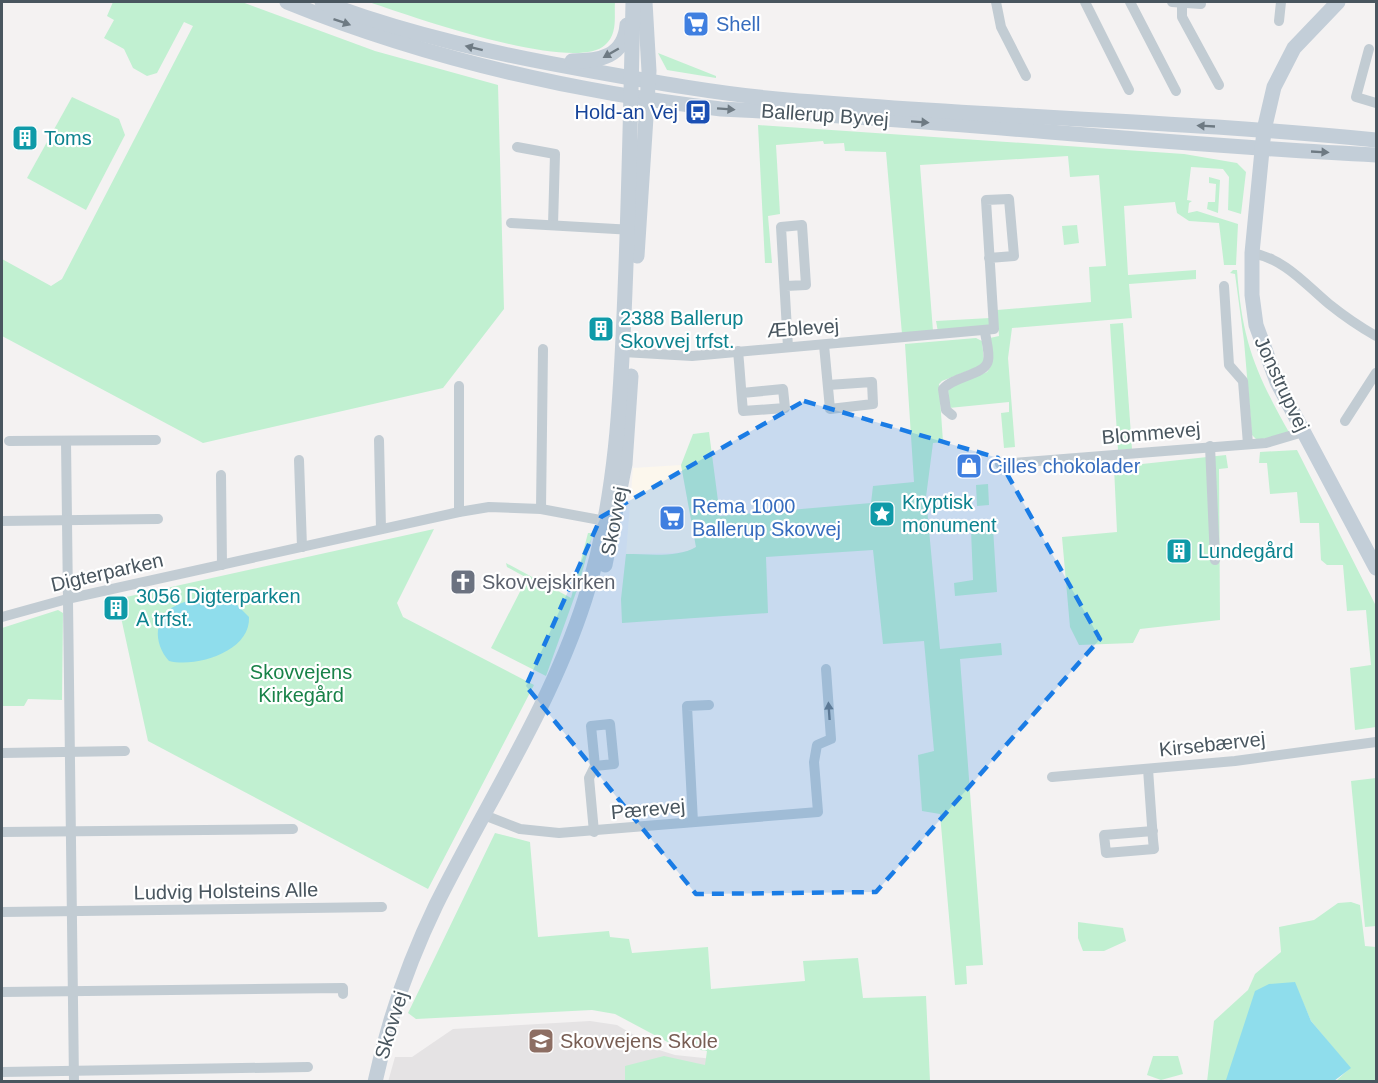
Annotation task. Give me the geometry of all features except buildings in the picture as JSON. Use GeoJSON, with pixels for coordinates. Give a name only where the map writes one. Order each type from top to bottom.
{"type":"FeatureCollection","features":[{"type":"Feature","properties":{"kind":"main road","name":"Ballerup Byvej"},"geometry":{"type":"LineString","coordinates":[[287,2],[364,30],[479,64],[640,98],[721,109],[1126,136],[1263,149],[1377,155]]}},
{"type":"Feature","properties":{"kind":"main road","name":"Ballerup Byvej"},"geometry":{"type":"LineString","coordinates":[[322,2],[408,31],[531,60],[777,99],[1264,130],[1377,140]]}},
{"type":"Feature","properties":{"kind":"main road"},"geometry":{"type":"LineString","coordinates":[[631,2],[640,79]]}},
{"type":"Feature","properties":{"kind":"main road"},"geometry":{"type":"LineString","coordinates":[[531,60],[584,61],[613,54],[624,41],[631,2]]}},
{"type":"Feature","properties":{"kind":"main road"},"geometry":{"type":"LineString","coordinates":[[638,2],[640,98]]}},
{"type":"Feature","properties":{"kind":"main road"},"geometry":{"type":"LineString","coordinates":[[640,79],[645,2]]}},
{"type":"Feature","properties":{"kind":"main road","name":"Jonstrupvej"},"geometry":{"type":"LineString","coordinates":[[1338,2],[1294,48],[1274,87],[1264,130],[1252,253],[1256,325],[1264,353],[1303,432],[1377,568]]}},
{"type":"Feature","properties":{"kind":"main road","name":"Skovvej"},"geometry":{"type":"LineString","coordinates":[[375,1082],[391,1019],[409,969],[488,817],[546,718],[583,633],[603,574],[610,521],[626,454],[627,352],[640,98]]}},
{"type":"Feature","properties":{"kind":"street"},"geometry":{"type":"LineString","coordinates":[[996,2],[1001,27],[1026,76]]}},
{"type":"Feature","properties":{"kind":"street"},"geometry":{"type":"LineString","coordinates":[[1085,2],[1129,90]]}},
{"type":"Feature","properties":{"kind":"street"},"geometry":{"type":"LineString","coordinates":[[1130,2],[1176,91]]}},
{"type":"Feature","properties":{"kind":"street"},"geometry":{"type":"LineString","coordinates":[[1201,4],[1177,2],[1182,17],[1219,85]]}},
{"type":"Feature","properties":{"kind":"street"},"geometry":{"type":"LineString","coordinates":[[1279,21],[1281,2]]}},
{"type":"Feature","properties":{"kind":"street"},"geometry":{"type":"LineString","coordinates":[[1369,49],[1356,98],[1377,103]]}},
{"type":"Feature","properties":{"kind":"street"},"geometry":{"type":"LineString","coordinates":[[517,147],[555,154],[553,225]]}},
{"type":"Feature","properties":{"kind":"street"},"geometry":{"type":"LineString","coordinates":[[952,415],[946,410],[943,389],[949,382],[982,370],[988,362],[985,332],[994,329],[989,258],[986,200],[1009,199],[1014,256],[989,258]]}},
{"type":"Feature","properties":{"kind":"street"},"geometry":{"type":"LineString","coordinates":[[511,223],[633,230]]}},
{"type":"Feature","properties":{"kind":"street"},"geometry":{"type":"LineString","coordinates":[[786,286],[806,285],[802,225],[781,227],[788,347]]}},
{"type":"Feature","properties":{"kind":"street"},"geometry":{"type":"LineString","coordinates":[[1252,253],[1266,255],[1284,265],[1331,306],[1376,332]]}},
{"type":"Feature","properties":{"kind":"street"},"geometry":{"type":"LineString","coordinates":[[1224,286],[1229,365],[1243,381],[1248,444]]}},
{"type":"Feature","properties":{"kind":"street","name":"Æblevej"},"geometry":{"type":"LineString","coordinates":[[627,352],[692,356],[985,332]]}},
{"type":"Feature","properties":{"kind":"street"},"geometry":{"type":"LineString","coordinates":[[824,345],[830,409],[873,404],[872,382],[828,386]]}},
{"type":"Feature","properties":{"kind":"street"},"geometry":{"type":"LineString","coordinates":[[541,508],[543,349]]}},
{"type":"Feature","properties":{"kind":"street"},"geometry":{"type":"LineString","coordinates":[[738,351],[742,393]]}},
{"type":"Feature","properties":{"kind":"street"},"geometry":{"type":"LineString","coordinates":[[1346,421],[1377,373]]}},
{"type":"Feature","properties":{"kind":"street"},"geometry":{"type":"LineString","coordinates":[[459,386],[459,512]]}},
{"type":"Feature","properties":{"kind":"street","name":"Blommevej"},"geometry":{"type":"LineString","coordinates":[[1000,464],[1248,444],[1284,440],[1303,432]]}},
{"type":"Feature","properties":{"kind":"street"},"geometry":{"type":"LineString","coordinates":[[9,441],[156,440]]}},
{"type":"Feature","properties":{"kind":"street"},"geometry":{"type":"LineString","coordinates":[[379,440],[381,529]]}},
{"type":"Feature","properties":{"kind":"street"},"geometry":{"type":"LineString","coordinates":[[66,441],[74,1076]]}},
{"type":"Feature","properties":{"kind":"street"},"geometry":{"type":"LineString","coordinates":[[1210,446],[1215,560]]}},
{"type":"Feature","properties":{"kind":"street"},"geometry":{"type":"LineString","coordinates":[[299,460],[302,547]]}},
{"type":"Feature","properties":{"kind":"street"},"geometry":{"type":"LineString","coordinates":[[221,475],[222,565]]}},
{"type":"Feature","properties":{"kind":"street","name":"Digterparken"},"geometry":{"type":"LineString","coordinates":[[2,617],[67,599],[489,507],[541,508],[610,521]]}},
{"type":"Feature","properties":{"kind":"street"},"geometry":{"type":"LineString","coordinates":[[2,521],[158,519]]}},
{"type":"Feature","properties":{"kind":"street","name":"Pærevej"},"geometry":{"type":"LineString","coordinates":[[488,817],[544,833],[594,831],[818,812],[814,762],[817,745],[831,739],[826,669]]}},
{"type":"Feature","properties":{"kind":"street"},"geometry":{"type":"LineString","coordinates":[[693,822],[687,706],[709,705]]}},
{"type":"Feature","properties":{"kind":"street","name":"Kirsebærvej"},"geometry":{"type":"LineString","coordinates":[[1052,777],[1235,761],[1377,742]]}},
{"type":"Feature","properties":{"kind":"street"},"geometry":{"type":"LineString","coordinates":[[2,753],[125,751]]}},
{"type":"Feature","properties":{"kind":"street"},"geometry":{"type":"LineString","coordinates":[[594,831],[589,778],[595,766]]}},
{"type":"Feature","properties":{"kind":"street"},"geometry":{"type":"LineString","coordinates":[[1148,769],[1153,831],[1154,849],[1106,852],[1104,835],[1153,831]]}},
{"type":"Feature","properties":{"kind":"street"},"geometry":{"type":"LineString","coordinates":[[2,832],[293,829]]}},
{"type":"Feature","properties":{"kind":"street","name":"Ludvig Holsteins Alle"},"geometry":{"type":"LineString","coordinates":[[2,912],[382,907]]}},
{"type":"Feature","properties":{"kind":"street"},"geometry":{"type":"LineString","coordinates":[[2,992],[343,988],[344,994]]}},
{"type":"Feature","properties":{"kind":"street"},"geometry":{"type":"LineString","coordinates":[[2,1072],[74,1076],[308,1067]]}},
{"type":"Feature","properties":{"kind":"highlighted area"},"geometry":{"type":"Polygon","coordinates":[[[804,401],[998,458],[1100,639],[876,892],[696,894],[526,686],[601,517],[804,401]]]}},
{"type":"Feature","properties":{"kind":"shaded area"},"geometry":{"type":"Polygon","coordinates":[[[681,465],[696,547],[689,551],[674,553],[626,554],[633,468],[681,465]]]}},
{"type":"Feature","properties":{"kind":"shaded area","name":"Skovvejens Skole"},"geometry":{"type":"Polygon","coordinates":[[[590,1021],[617,1025],[659,1050],[675,1055],[926,1081],[388,1082],[395,1057],[412,1057],[453,1029],[590,1021]]]}},
{"type":"Feature","properties":{"kind":"green space"},"geometry":{"type":"Polygon","coordinates":[[[113,2],[242,2],[375,51],[498,85],[504,309],[443,388],[203,443],[2,336],[2,259],[51,286],[62,279],[193,26],[184,22],[157,73],[147,76],[133,68],[124,49],[104,38],[114,20],[107,16],[113,2]]]}},
{"type":"Feature","properties":{"kind":"green space"},"geometry":{"type":"Polygon","coordinates":[[[369,2],[615,2],[614,25],[612,36],[605,45],[588,52],[561,52],[491,40],[369,2]]]}},
{"type":"Feature","properties":{"kind":"green space"},"geometry":{"type":"Polygon","coordinates":[[[658,53],[716,76],[716,78],[667,70],[658,53]]]}},
{"type":"Feature","properties":{"kind":"green space"},"geometry":{"type":"Polygon","coordinates":[[[72,97],[119,119],[125,135],[86,210],[27,178],[72,97]]]}},
{"type":"Feature","properties":{"kind":"green space"},"geometry":{"type":"Polygon","coordinates":[[[758,125],[1184,154],[1237,163],[1246,172],[1241,214],[1228,210],[1229,177],[1223,169],[1191,167],[1187,200],[1192,201],[1189,203],[1188,213],[1197,211],[1238,224],[1236,265],[1224,265],[1219,223],[1189,221],[1177,213],[1175,202],[1124,206],[1128,275],[1196,270],[1196,279],[1129,284],[1132,318],[1012,328],[1008,358],[1015,447],[1004,448],[1001,413],[1009,412],[1009,402],[949,408],[948,388],[987,372],[990,368],[990,338],[999,336],[997,310],[1091,302],[1089,267],[1106,266],[1099,175],[1070,177],[1068,156],[920,165],[933,331],[902,334],[886,152],[845,151],[844,143],[824,144],[823,141],[776,145],[780,214],[768,216],[772,263],[765,263],[758,125]]]}},
{"type":"Feature","properties":{"kind":"green space"},"geometry":{"type":"Polygon","coordinates":[[[1209,177],[1220,180],[1218,213],[1207,209],[1208,202],[1215,202],[1216,184],[1209,183],[1209,177]]]}},
{"type":"Feature","properties":{"kind":"green space"},"geometry":{"type":"Polygon","coordinates":[[[1077,225],[1079,243],[1064,245],[1062,226],[1077,225]]]}},
{"type":"Feature","properties":{"kind":"green space"},"geometry":{"type":"Polygon","coordinates":[[[1237,270],[1242,317],[1252,355],[1259,374],[1290,434],[1257,440],[1252,435],[1244,341],[1235,274],[1230,273],[1237,270]]]}},
{"type":"Feature","properties":{"kind":"green space"},"geometry":{"type":"Polygon","coordinates":[[[990,318],[990,325],[938,332],[936,321],[990,318]]]}},
{"type":"Feature","properties":{"kind":"green space"},"geometry":{"type":"Polygon","coordinates":[[[1123,323],[1132,449],[1118,450],[1110,324],[1123,323]]]}},
{"type":"Feature","properties":{"kind":"green space"},"geometry":{"type":"Polygon","coordinates":[[[976,338],[982,341],[984,361],[980,366],[939,384],[943,442],[933,443],[926,497],[940,649],[1001,643],[1002,655],[960,659],[983,965],[966,966],[967,984],[955,985],[940,814],[922,811],[918,755],[934,751],[924,641],[883,644],[873,550],[766,557],[768,613],[622,623],[621,599],[626,554],[671,554],[696,547],[681,465],[693,434],[709,432],[720,516],[871,503],[873,486],[914,482],[905,344],[976,338]]]}},
{"type":"Feature","properties":{"kind":"green space"},"geometry":{"type":"Polygon","coordinates":[[[1297,450],[1376,606],[1376,727],[1355,730],[1350,668],[1371,665],[1366,610],[1347,611],[1343,565],[1327,565],[1321,560],[1319,523],[1300,523],[1297,492],[1270,494],[1267,463],[1259,463],[1260,452],[1297,450]]]}},
{"type":"Feature","properties":{"kind":"green space"},"geometry":{"type":"Polygon","coordinates":[[[1226,455],[1228,468],[1219,469],[1220,620],[1140,629],[1133,643],[1079,645],[1070,627],[1062,537],[1117,532],[1114,467],[1226,455]]]}},
{"type":"Feature","properties":{"kind":"green space"},"geometry":{"type":"Polygon","coordinates":[[[988,484],[989,505],[977,506],[976,485],[988,484]]]}},
{"type":"Feature","properties":{"kind":"green space"},"geometry":{"type":"Polygon","coordinates":[[[993,528],[997,592],[955,596],[954,583],[973,580],[971,530],[993,528]]]}},
{"type":"Feature","properties":{"kind":"green space","name":"Skovvejens Kirkegård"},"geometry":{"type":"Polygon","coordinates":[[[434,529],[397,603],[403,617],[534,685],[428,889],[148,741],[117,599],[434,529]]]}},
{"type":"Feature","properties":{"kind":"green space"},"geometry":{"type":"Polygon","coordinates":[[[588,533],[593,533],[578,587],[546,676],[491,648],[527,578],[507,567],[506,563],[571,598],[588,533]]]}},
{"type":"Feature","properties":{"kind":"green space"},"geometry":{"type":"Polygon","coordinates":[[[58,610],[63,613],[62,700],[28,699],[24,706],[2,706],[2,628],[58,610]]]}},
{"type":"Feature","properties":{"kind":"green space"},"geometry":{"type":"Polygon","coordinates":[[[1376,778],[1376,926],[1365,927],[1351,781],[1376,778]]]}},
{"type":"Feature","properties":{"kind":"green space"},"geometry":{"type":"Polygon","coordinates":[[[495,833],[530,842],[538,937],[609,931],[610,937],[629,939],[632,953],[708,947],[711,989],[805,981],[803,961],[858,958],[863,998],[926,996],[930,1081],[625,1081],[625,1066],[664,1056],[705,1065],[707,1051],[675,1046],[615,1014],[592,1010],[416,1019],[408,1013],[495,833]]]}},
{"type":"Feature","properties":{"kind":"green space"},"geometry":{"type":"Polygon","coordinates":[[[1351,902],[1360,905],[1365,946],[1376,947],[1376,1081],[1336,1081],[1350,1068],[1311,1021],[1294,982],[1227,1081],[1229,1081],[1207,1082],[1214,1021],[1248,990],[1255,974],[1281,952],[1279,927],[1314,920],[1338,903],[1351,902]]]}},
{"type":"Feature","properties":{"kind":"green space"},"geometry":{"type":"Polygon","coordinates":[[[1078,922],[1123,928],[1126,941],[1104,951],[1083,951],[1078,938],[1078,922]]]}},
{"type":"Feature","properties":{"kind":"green space"},"geometry":{"type":"Polygon","coordinates":[[[1153,1056],[1178,1056],[1183,1074],[1161,1080],[1147,1075],[1153,1056]]]}},
{"type":"Feature","properties":{"kind":"water"},"geometry":{"type":"Polygon","coordinates":[[[219,595],[231,599],[249,617],[247,629],[241,639],[232,648],[207,659],[181,663],[169,661],[158,638],[163,616],[182,603],[219,595]]]}},
{"type":"Feature","properties":{"kind":"water"},"geometry":{"type":"Polygon","coordinates":[[[1295,982],[1311,1021],[1351,1068],[1334,1081],[1226,1080],[1255,991],[1269,984],[1295,982]]]}},
{"type":"Feature","properties":{"kind":"place","name":"Shell"},"geometry":{"type":"Point","coordinates":[696,24]}},
{"type":"Feature","properties":{"kind":"place","name":"Hold-an Vej"},"geometry":{"type":"Point","coordinates":[698,112]}},
{"type":"Feature","properties":{"kind":"place","name":"Toms"},"geometry":{"type":"Point","coordinates":[25,138]}},
{"type":"Feature","properties":{"kind":"place","name":"2388 Ballerup Skovvej trfst."},"geometry":{"type":"Point","coordinates":[601,329]}},
{"type":"Feature","properties":{"kind":"place","name":"Cilles chokolader"},"geometry":{"type":"Point","coordinates":[969,466]}},
{"type":"Feature","properties":{"kind":"place","name":"Kryptisk monument"},"geometry":{"type":"Point","coordinates":[882,514]}},
{"type":"Feature","properties":{"kind":"place","name":"Rema 1000 Ballerup Skovvej"},"geometry":{"type":"Point","coordinates":[672,518]}},
{"type":"Feature","properties":{"kind":"place","name":"Lundegård"},"geometry":{"type":"Point","coordinates":[1179,551]}},
{"type":"Feature","properties":{"kind":"place","name":"Skovvejskirken"},"geometry":{"type":"Point","coordinates":[463,582]}},
{"type":"Feature","properties":{"kind":"place","name":"3056 Digterparken A trfst."},"geometry":{"type":"Point","coordinates":[116,608]}},
{"type":"Feature","properties":{"kind":"place","name":"Skovvejens Skole"},"geometry":{"type":"Point","coordinates":[541,1041]}}]}
